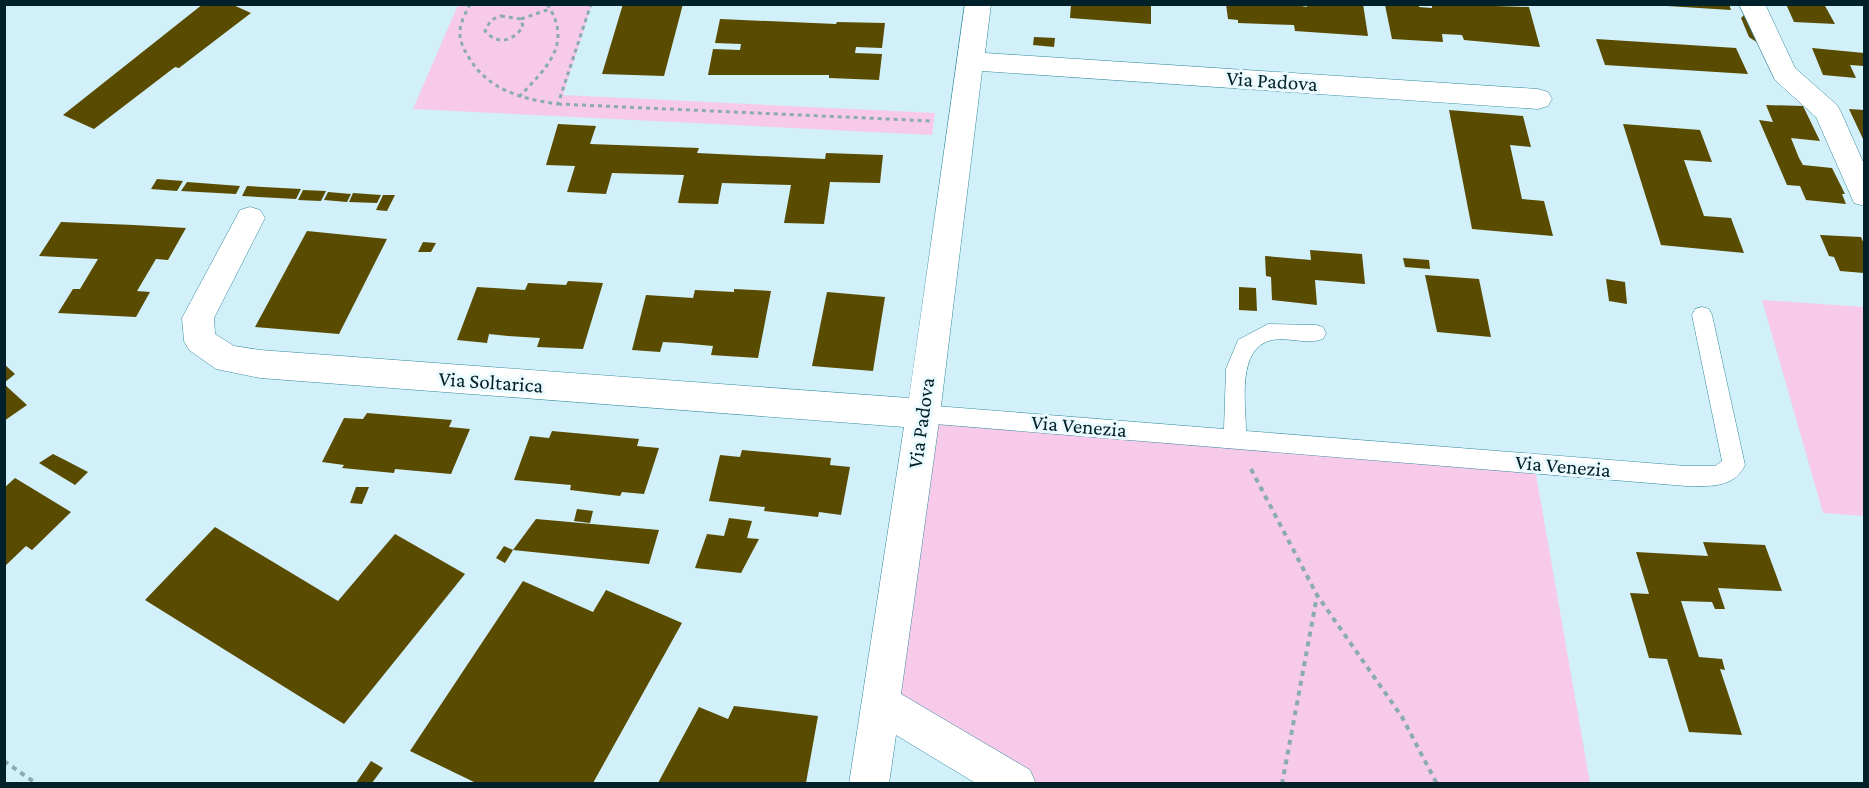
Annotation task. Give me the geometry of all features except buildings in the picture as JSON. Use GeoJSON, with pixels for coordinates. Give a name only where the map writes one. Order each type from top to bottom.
{"type":"FeatureCollection","features":[{"type":"Feature","properties":{"kind":"street","name":"Via Padova"},"geometry":{"type":"LineString","coordinates":[[869,783],[879,702],[923,414],[978,4]]}},
{"type":"Feature","properties":{"kind":"street"},"geometry":{"type":"LineString","coordinates":[[1752,4],[1784,73],[1827,112],[1864,195]]}},
{"type":"Feature","properties":{"kind":"street","name":"Via Padova"},"geometry":{"type":"LineString","coordinates":[[970,61],[1538,99]]}},
{"type":"Feature","properties":{"kind":"street","name":"Via Soltarica"},"geometry":{"type":"LineString","coordinates":[[250,218],[198,318],[200,341],[227,359],[260,364],[923,414]]}},
{"type":"Feature","properties":{"kind":"street"},"geometry":{"type":"LineString","coordinates":[[879,702],[1016,783]]}},
{"type":"Feature","properties":{"kind":"lane","name":"Via Venezia"},"geometry":{"type":"LineString","coordinates":[[923,414],[1686,476],[1719,476],[1734,465],[1702,315]]}},
{"type":"Feature","properties":{"kind":"lane"},"geometry":{"type":"LineString","coordinates":[[1235,439],[1236,369],[1245,346],[1268,332],[1316,333]]}},
{"type":"Feature","properties":{"kind":"path"},"geometry":{"type":"LineString","coordinates":[[470,4],[460,31],[462,46],[473,68],[493,86],[530,101],[962,122]]}},
{"type":"Feature","properties":{"kind":"path"},"geometry":{"type":"LineString","coordinates":[[519,96],[550,64],[557,45],[558,19],[547,4]]}},
{"type":"Feature","properties":{"kind":"path"},"geometry":{"type":"LineString","coordinates":[[558,104],[591,4]]}},
{"type":"Feature","properties":{"kind":"path"},"geometry":{"type":"LineString","coordinates":[[520,19],[523,27],[514,38],[507,42],[496,41],[489,37],[485,30],[491,20],[501,16],[520,19],[550,9]]}},
{"type":"Feature","properties":{"kind":"path"},"geometry":{"type":"LineString","coordinates":[[1235,439],[1317,595],[1402,717],[1437,783]]}},
{"type":"Feature","properties":{"kind":"path"},"geometry":{"type":"LineString","coordinates":[[1282,783],[1317,595]]}},
{"type":"Feature","properties":{"kind":"path"},"geometry":{"type":"LineString","coordinates":[[4,761],[37,783]]}},
{"type":"Feature","properties":{"kind":"shaded area"},"geometry":{"type":"Polygon","coordinates":[[[592,4],[563,95],[935,113],[932,135],[413,109],[458,5],[592,4]]]}},
{"type":"Feature","properties":{"kind":"shaded area"},"geometry":{"type":"Polygon","coordinates":[[[1762,300],[1864,307],[1864,516],[1823,513],[1762,300]]]}},
{"type":"Feature","properties":{"kind":"shaded area"},"geometry":{"type":"Polygon","coordinates":[[[923,414],[1534,463],[1590,783],[1016,783],[879,703],[923,414]]]}}]}
